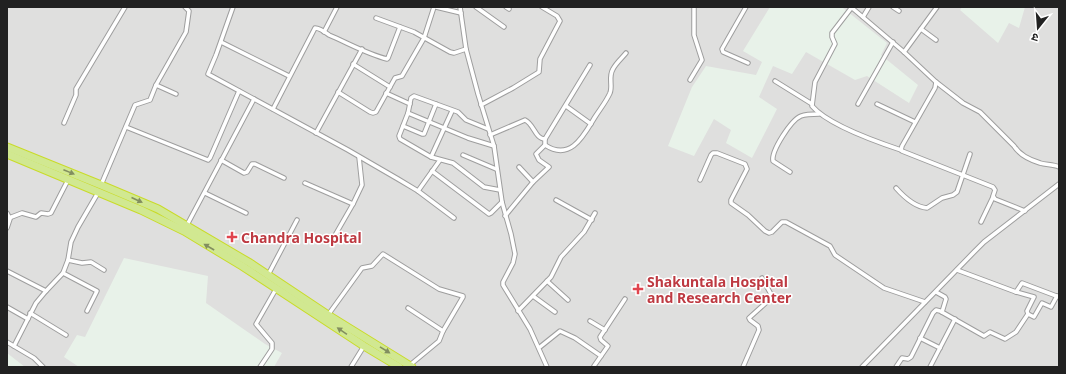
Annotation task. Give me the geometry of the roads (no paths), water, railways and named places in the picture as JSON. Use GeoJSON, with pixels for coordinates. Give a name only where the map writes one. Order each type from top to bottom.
{"type":"FeatureCollection","features":[{"type":"Feature","properties":{"kind":"highway"},"geometry":{"type":"LineString","coordinates":[[7,147],[100,188],[158,210],[187,225],[250,263],[328,315],[411,366]]}},
{"type":"Feature","properties":{"kind":"highway"},"geometry":{"type":"LineString","coordinates":[[7,154],[68,179],[100,188],[184,232],[242,266],[364,346],[388,364],[399,367]]}},
{"type":"Feature","properties":{"kind":"street"},"geometry":{"type":"LineString","coordinates":[[64,123],[76,94],[76,89],[124,7]]}},
{"type":"Feature","properties":{"kind":"street"},"geometry":{"type":"LineString","coordinates":[[14,346],[36,303],[63,273],[68,260],[71,242],[100,188],[134,108],[138,104],[150,100],[156,85],[186,32],[189,12],[185,7]]}},
{"type":"Feature","properties":{"kind":"street"},"geometry":{"type":"LineString","coordinates":[[233,7],[208,74],[359,156],[418,191],[454,218]]}},
{"type":"Feature","properties":{"kind":"street"},"geometry":{"type":"LineString","coordinates":[[324,32],[337,7]]}},
{"type":"Feature","properties":{"kind":"street"},"geometry":{"type":"LineString","coordinates":[[338,92],[373,113],[376,112],[396,77],[402,76],[424,38],[435,7],[461,13]]}},
{"type":"Feature","properties":{"kind":"street"},"geometry":{"type":"LineString","coordinates":[[460,7],[466,49],[494,146],[496,169],[502,202],[515,254],[513,263],[503,285],[540,347],[547,367]]}},
{"type":"Feature","properties":{"kind":"street"},"geometry":{"type":"LineString","coordinates":[[476,7],[504,28]]}},
{"type":"Feature","properties":{"kind":"street"},"geometry":{"type":"LineString","coordinates":[[481,105],[514,88],[539,72],[540,59],[560,21],[557,16],[542,7]]}},
{"type":"Feature","properties":{"kind":"street"},"geometry":{"type":"LineString","coordinates":[[690,80],[702,60],[694,35],[694,7]]}},
{"type":"Feature","properties":{"kind":"street"},"geometry":{"type":"LineString","coordinates":[[746,7],[722,50],[723,52],[748,63]]}},
{"type":"Feature","properties":{"kind":"street"},"geometry":{"type":"LineString","coordinates":[[812,104],[815,94],[815,82],[835,44],[832,33],[852,7],[936,82],[963,103],[980,112],[1014,146],[1018,152],[1040,163],[1058,166],[1059,162]]}},
{"type":"Feature","properties":{"kind":"street"},"geometry":{"type":"LineString","coordinates":[[863,17],[869,7]]}},
{"type":"Feature","properties":{"kind":"street"},"geometry":{"type":"LineString","coordinates":[[893,7],[899,11]]}},
{"type":"Feature","properties":{"kind":"street"},"geometry":{"type":"LineString","coordinates":[[904,52],[937,7]]}},
{"type":"Feature","properties":{"kind":"street"},"geometry":{"type":"LineString","coordinates":[[376,18],[424,38],[450,52],[454,53],[466,49]]}},
{"type":"Feature","properties":{"kind":"street"},"geometry":{"type":"LineString","coordinates":[[273,109],[315,28],[318,28],[384,59],[388,58],[400,27]]}},
{"type":"Feature","properties":{"kind":"street"},"geometry":{"type":"LineString","coordinates":[[921,29],[936,40]]}},
{"type":"Feature","properties":{"kind":"street"},"geometry":{"type":"LineString","coordinates":[[221,42],[289,76]]}},
{"type":"Feature","properties":{"kind":"street"},"geometry":{"type":"LineString","coordinates":[[858,104],[893,42]]}},
{"type":"Feature","properties":{"kind":"street"},"geometry":{"type":"LineString","coordinates":[[316,133],[362,49]]}},
{"type":"Feature","properties":{"kind":"street"},"geometry":{"type":"LineString","coordinates":[[545,146],[555,150],[573,147],[578,143],[610,93],[610,77],[613,68],[626,53]]}},
{"type":"Feature","properties":{"kind":"street"},"geometry":{"type":"LineString","coordinates":[[354,64],[390,87]]}},
{"type":"Feature","properties":{"kind":"street"},"geometry":{"type":"LineString","coordinates":[[545,146],[545,139],[590,65]]}},
{"type":"Feature","properties":{"kind":"street"},"geometry":{"type":"LineString","coordinates":[[775,81],[812,104],[819,114],[840,125],[901,150],[904,153],[995,188],[994,197],[981,222]]}},
{"type":"Feature","properties":{"kind":"street"},"geometry":{"type":"LineString","coordinates":[[901,150],[935,88],[936,82]]}},
{"type":"Feature","properties":{"kind":"street"},"geometry":{"type":"LineString","coordinates":[[156,85],[176,94]]}},
{"type":"Feature","properties":{"kind":"street"},"geometry":{"type":"LineString","coordinates":[[126,127],[208,160],[239,91]]}},
{"type":"Feature","properties":{"kind":"street"},"geometry":{"type":"LineString","coordinates":[[386,93],[410,104]]}},
{"type":"Feature","properties":{"kind":"street"},"geometry":{"type":"LineString","coordinates":[[488,129],[466,120],[458,112],[414,96],[411,98],[408,113],[399,136],[400,139],[431,157],[453,163],[484,187],[500,190]]}},
{"type":"Feature","properties":{"kind":"street"},"geometry":{"type":"LineString","coordinates":[[187,225],[254,99]]}},
{"type":"Feature","properties":{"kind":"street"},"geometry":{"type":"LineString","coordinates":[[403,126],[423,134],[436,104]]}},
{"type":"Feature","properties":{"kind":"street"},"geometry":{"type":"LineString","coordinates":[[877,104],[915,122]]}},
{"type":"Feature","properties":{"kind":"street"},"geometry":{"type":"LineString","coordinates":[[566,106],[591,124]]}},
{"type":"Feature","properties":{"kind":"street"},"geometry":{"type":"LineString","coordinates":[[431,157],[452,110]]}},
{"type":"Feature","properties":{"kind":"street"},"geometry":{"type":"LineString","coordinates":[[408,113],[494,146]]}},
{"type":"Feature","properties":{"kind":"street"},"geometry":{"type":"LineString","coordinates":[[790,172],[773,161],[772,157],[774,153],[784,134],[796,120],[804,115],[819,114]]}},
{"type":"Feature","properties":{"kind":"street"},"geometry":{"type":"LineString","coordinates":[[490,135],[525,120],[529,122],[541,139],[545,139]]}},
{"type":"Feature","properties":{"kind":"street"},"geometry":{"type":"LineString","coordinates":[[505,216],[533,182],[548,167],[536,156],[536,153],[545,146]]}},
{"type":"Feature","properties":{"kind":"street"},"geometry":{"type":"LineString","coordinates":[[700,180],[713,153],[717,153],[745,164],[747,169],[731,200],[731,203],[748,215],[765,231],[768,233],[772,232],[782,222],[786,222],[830,246],[835,255],[884,288],[925,302]]}},
{"type":"Feature","properties":{"kind":"street"},"geometry":{"type":"LineString","coordinates":[[896,188],[908,199],[924,208],[927,208],[942,198],[955,194],[970,154]]}},
{"type":"Feature","properties":{"kind":"street"},"geometry":{"type":"LineString","coordinates":[[463,155],[496,169]]}},
{"type":"Feature","properties":{"kind":"street"},"geometry":{"type":"LineString","coordinates":[[334,237],[354,204],[363,183],[359,156]]}},
{"type":"Feature","properties":{"kind":"street"},"geometry":{"type":"LineString","coordinates":[[221,160],[244,173],[247,172],[251,165],[255,164],[284,178]]}},
{"type":"Feature","properties":{"kind":"street"},"geometry":{"type":"LineString","coordinates":[[418,191],[440,160]]}},
{"type":"Feature","properties":{"kind":"street"},"geometry":{"type":"LineString","coordinates":[[519,167],[533,182]]}},
{"type":"Feature","properties":{"kind":"street"},"geometry":{"type":"LineString","coordinates":[[432,171],[488,214],[502,202]]}},
{"type":"Feature","properties":{"kind":"street"},"geometry":{"type":"LineString","coordinates":[[9,218],[22,213],[36,217],[41,212],[48,214],[51,213],[68,179]]}},
{"type":"Feature","properties":{"kind":"street"},"geometry":{"type":"LineString","coordinates":[[306,183],[354,204]]}},
{"type":"Feature","properties":{"kind":"street"},"geometry":{"type":"LineString","coordinates":[[862,367],[984,242],[1059,184]]}},
{"type":"Feature","properties":{"kind":"street"},"geometry":{"type":"LineString","coordinates":[[205,193],[246,213]]}},
{"type":"Feature","properties":{"kind":"street"},"geometry":{"type":"LineString","coordinates":[[994,197],[1025,211]]}},
{"type":"Feature","properties":{"kind":"street"},"geometry":{"type":"LineString","coordinates":[[556,200],[592,220]]}},
{"type":"Feature","properties":{"kind":"street"},"geometry":{"type":"LineString","coordinates":[[7,213],[9,218],[7,228]]}},
{"type":"Feature","properties":{"kind":"street"},"geometry":{"type":"LineString","coordinates":[[518,311],[547,281],[561,258],[584,232],[595,213]]}},
{"type":"Feature","properties":{"kind":"street"},"geometry":{"type":"LineString","coordinates":[[268,276],[297,220]]}},
{"type":"Feature","properties":{"kind":"street"},"geometry":{"type":"LineString","coordinates":[[328,315],[362,268],[372,266],[383,254],[439,289],[463,296],[439,341],[411,366]]}},
{"type":"Feature","properties":{"kind":"street"},"geometry":{"type":"LineString","coordinates":[[68,260],[82,263],[91,262],[104,270]]}},
{"type":"Feature","properties":{"kind":"street"},"geometry":{"type":"LineString","coordinates":[[896,367],[902,358],[908,359],[911,357],[935,311],[938,310],[942,312],[984,336],[990,332],[1005,338],[1016,332],[1028,314],[1027,311],[1034,297],[1016,292],[957,270]]}},
{"type":"Feature","properties":{"kind":"street"},"geometry":{"type":"LineString","coordinates":[[7,271],[46,291]]}},
{"type":"Feature","properties":{"kind":"street"},"geometry":{"type":"LineString","coordinates":[[63,273],[97,291],[87,311]]}},
{"type":"Feature","properties":{"kind":"street"},"geometry":{"type":"LineString","coordinates":[[743,367],[759,330],[758,326],[749,318],[772,296],[762,278]]}},
{"type":"Feature","properties":{"kind":"street"},"geometry":{"type":"LineString","coordinates":[[547,281],[568,300]]}},
{"type":"Feature","properties":{"kind":"street"},"geometry":{"type":"LineString","coordinates":[[1016,292],[1022,283],[1058,297],[1051,307],[1042,303],[1034,317],[1028,314]]}},
{"type":"Feature","properties":{"kind":"street"},"geometry":{"type":"LineString","coordinates":[[260,367],[272,349],[272,343],[256,324],[276,288]]}},
{"type":"Feature","properties":{"kind":"street"},"geometry":{"type":"LineString","coordinates":[[936,292],[946,299],[942,312]]}},
{"type":"Feature","properties":{"kind":"street"},"geometry":{"type":"LineString","coordinates":[[533,296],[555,312]]}},
{"type":"Feature","properties":{"kind":"street"},"geometry":{"type":"LineString","coordinates":[[594,366],[608,346],[600,338],[625,299]]}},
{"type":"Feature","properties":{"kind":"street"},"geometry":{"type":"LineString","coordinates":[[7,307],[28,319]]}},
{"type":"Feature","properties":{"kind":"street"},"geometry":{"type":"LineString","coordinates":[[408,308],[443,331]]}},
{"type":"Feature","properties":{"kind":"street"},"geometry":{"type":"LineString","coordinates":[[30,313],[66,335]]}},
{"type":"Feature","properties":{"kind":"street"},"geometry":{"type":"LineString","coordinates":[[930,367],[955,319]]}},
{"type":"Feature","properties":{"kind":"street"},"geometry":{"type":"LineString","coordinates":[[590,321],[605,330]]}},
{"type":"Feature","properties":{"kind":"street"},"geometry":{"type":"LineString","coordinates":[[540,347],[560,331],[575,338],[601,356]]}},
{"type":"Feature","properties":{"kind":"street"},"geometry":{"type":"LineString","coordinates":[[920,338],[940,348]]}},
{"type":"Feature","properties":{"kind":"street"},"geometry":{"type":"LineString","coordinates":[[7,342],[34,358],[43,367]]}},
{"type":"Feature","properties":{"kind":"street"},"geometry":{"type":"LineString","coordinates":[[352,367],[364,346]]}},
{"type":"Feature","properties":{"kind":"place","name":"Chandra Hospital"},"geometry":{"type":"Point","coordinates":[232,237]}},
{"type":"Feature","properties":{"kind":"place","name":"Shakuntala Hospital and Research Center"},"geometry":{"type":"Point","coordinates":[638,289]}}]}
